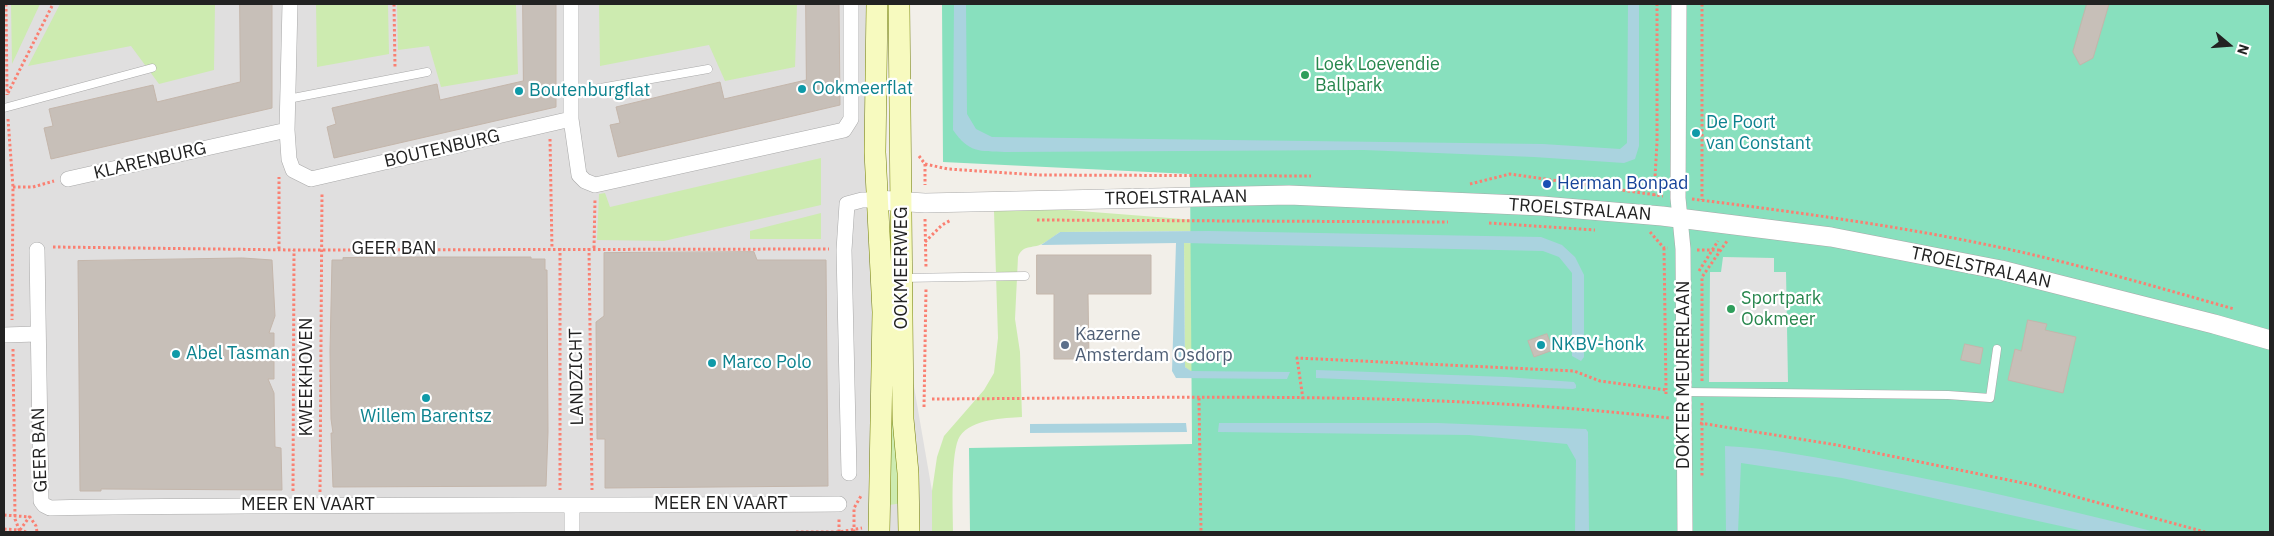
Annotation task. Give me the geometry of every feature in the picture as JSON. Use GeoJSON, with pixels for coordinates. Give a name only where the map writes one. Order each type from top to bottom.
{"type":"FeatureCollection","features":[{"type":"Feature","properties":{"kind":"main road","name":"OOKMEERWEG"},"geometry":{"type":"LineString","coordinates":[[877,4],[875,152],[877,200],[892,278],[908,473],[909,532]]}},
{"type":"Feature","properties":{"kind":"main road","name":"OOKMEERWEG"},"geometry":{"type":"LineString","coordinates":[[880,532],[892,278],[902,202],[899,4]]}},
{"type":"Feature","properties":{"kind":"street"},"geometry":{"type":"LineString","coordinates":[[290,4],[286,130],[289,159],[293,170],[317,178]]}},
{"type":"Feature","properties":{"kind":"street"},"geometry":{"type":"LineString","coordinates":[[571,4],[571,119],[579,175],[584,181],[595,185],[844,130],[851,119],[851,4]]}},
{"type":"Feature","properties":{"kind":"street"},"geometry":{"type":"LineString","coordinates":[[1679,4],[1678,198],[1680,218]]}},
{"type":"Feature","properties":{"kind":"street","name":"BOUTENBURG"},"geometry":{"type":"LineString","coordinates":[[317,178],[571,119]]}},
{"type":"Feature","properties":{"kind":"street","name":"KLARENBURG"},"geometry":{"type":"LineString","coordinates":[[68,179],[286,130]]}},
{"type":"Feature","properties":{"kind":"street","name":"TROELSTRALAAN"},"geometry":{"type":"LineString","coordinates":[[877,200],[902,202],[1289,195],[1542,206],[1680,218],[1724,229],[1831,237],[2001,270],[2270,340]]}},
{"type":"Feature","properties":{"kind":"street","name":"OOKMEERWEG"},"geometry":{"type":"LineString","coordinates":[[849,473],[844,250],[847,204],[862,200],[877,200]]}},
{"type":"Feature","properties":{"kind":"street","name":"DOKTER MEURERLAAN"},"geometry":{"type":"LineString","coordinates":[[1680,218],[1686,392],[1685,532]]}},
{"type":"Feature","properties":{"kind":"street","name":"GEER BAN"},"geometry":{"type":"LineString","coordinates":[[37,250],[41,501],[44,505]]}},
{"type":"Feature","properties":{"kind":"street"},"geometry":{"type":"LineString","coordinates":[[8,335],[37,334]]}},
{"type":"Feature","properties":{"kind":"street","name":"MEER EN VAART"},"geometry":{"type":"LineString","coordinates":[[44,505],[50,508],[293,504],[592,506],[839,504]]}},
{"type":"Feature","properties":{"kind":"street"},"geometry":{"type":"LineString","coordinates":[[566,506],[572,532]]}},
{"type":"Feature","properties":{"kind":"lane"},"geometry":{"type":"LineString","coordinates":[[4,108],[152,68]]}},
{"type":"Feature","properties":{"kind":"lane"},"geometry":{"type":"LineString","coordinates":[[572,93],[708,69]]}},
{"type":"Feature","properties":{"kind":"lane"},"geometry":{"type":"LineString","coordinates":[[288,99],[426,72]]}},
{"type":"Feature","properties":{"kind":"lane"},"geometry":{"type":"LineString","coordinates":[[892,278],[1026,276]]}},
{"type":"Feature","properties":{"kind":"lane"},"geometry":{"type":"LineString","coordinates":[[1686,392],[1948,394],[1990,398],[1997,349]]}},
{"type":"Feature","properties":{"kind":"path"},"geometry":{"type":"LineString","coordinates":[[7,95],[53,4]]}},
{"type":"Feature","properties":{"kind":"path"},"geometry":{"type":"LineString","coordinates":[[394,4],[396,78]]}},
{"type":"Feature","properties":{"kind":"path"},"geometry":{"type":"LineString","coordinates":[[1654,195],[1657,126],[1657,4]]}},
{"type":"Feature","properties":{"kind":"path"},"geometry":{"type":"LineString","coordinates":[[1702,4],[1702,200]]}},
{"type":"Feature","properties":{"kind":"path"},"geometry":{"type":"LineString","coordinates":[[550,124],[552,249]]}},
{"type":"Feature","properties":{"kind":"path"},"geometry":{"type":"LineString","coordinates":[[278,249],[279,171]]}},
{"type":"Feature","properties":{"kind":"path","name":"KWEEKHOVEN"},"geometry":{"type":"LineString","coordinates":[[317,178],[322,249],[320,505]]}},
{"type":"Feature","properties":{"kind":"path"},"geometry":{"type":"LineString","coordinates":[[20,531],[15,515],[8,335],[13,188],[33,188],[56,180],[68,179]]}},
{"type":"Feature","properties":{"kind":"path"},"geometry":{"type":"LineString","coordinates":[[594,248],[595,185]]}},
{"type":"Feature","properties":{"kind":"path"},"geometry":{"type":"LineString","coordinates":[[1702,483],[1702,277],[1731,236],[1724,229],[1724,202]]}},
{"type":"Feature","properties":{"kind":"path"},"geometry":{"type":"LineString","coordinates":[[1684,295],[1724,229],[1735,204]]}},
{"type":"Feature","properties":{"kind":"path"},"geometry":{"type":"LineString","coordinates":[[923,412],[925,392],[925,242],[942,225],[953,220]]}},
{"type":"Feature","properties":{"kind":"path","name":"TROELSTRALAAN"},"geometry":{"type":"LineString","coordinates":[[1032,220],[1451,222]]}},
{"type":"Feature","properties":{"kind":"path","name":"TROELSTRALAAN"},"geometry":{"type":"LineString","coordinates":[[1480,223],[1600,230]]}},
{"type":"Feature","properties":{"kind":"path","name":"TROELSTRALAAN"},"geometry":{"type":"LineString","coordinates":[[1640,233],[1682,237],[1724,229]]}},
{"type":"Feature","properties":{"kind":"path","name":"GEER BAN"},"geometry":{"type":"LineString","coordinates":[[37,250],[32,247],[294,250],[560,248],[844,250]]}},
{"type":"Feature","properties":{"kind":"path","name":"LANDZICHT"},"geometry":{"type":"LineString","coordinates":[[560,248],[566,506]]}},
{"type":"Feature","properties":{"kind":"path","name":"LANDZICHT"},"geometry":{"type":"LineString","coordinates":[[589,248],[592,506]]}},
{"type":"Feature","properties":{"kind":"path","name":"KWEEKHOVEN"},"geometry":{"type":"LineString","coordinates":[[293,504],[294,250]]}},
{"type":"Feature","properties":{"kind":"path"},"geometry":{"type":"LineString","coordinates":[[1303,399],[1297,358],[1574,371],[1600,381],[1666,390],[1667,399]]}},
{"type":"Feature","properties":{"kind":"path"},"geometry":{"type":"LineString","coordinates":[[932,399],[1199,398],[1439,400],[1548,407],[1668,418],[1837,445],[2033,485],[2205,532]]}},
{"type":"Feature","properties":{"kind":"path"},"geometry":{"type":"LineString","coordinates":[[1199,398],[1201,532]]}},
{"type":"Feature","properties":{"kind":"path"},"geometry":{"type":"LineString","coordinates":[[1667,409],[1668,418]]}},
{"type":"Feature","properties":{"kind":"path"},"geometry":{"type":"LineString","coordinates":[[4,515],[30,517],[36,526],[37,532]]}},
{"type":"Feature","properties":{"kind":"path","name":"MEER EN VAART"},"geometry":{"type":"LineString","coordinates":[[796,532],[839,532],[854,528]]}},
{"type":"Feature","properties":{"kind":"path"},"geometry":{"type":"LineString","coordinates":[[4,529],[26,532]]}},
{"type":"Feature","properties":{"kind":"shaded area"},"geometry":{"type":"Polygon","coordinates":[[[4,4],[866,4],[865,103],[932,491],[932,532],[4,532],[4,4]]]}},
{"type":"Feature","properties":{"kind":"shaded area"},"geometry":{"type":"Polygon","coordinates":[[[1723,257],[1774,258],[1774,272],[1786,272],[1788,382],[1709,382],[1710,272],[1721,272],[1723,257]]]}},
{"type":"Feature","properties":{"kind":"green space"},"geometry":{"type":"Polygon","coordinates":[[[11,4],[40,4],[12,64],[11,4]]]}},
{"type":"Feature","properties":{"kind":"green space"},"geometry":{"type":"Polygon","coordinates":[[[60,4],[215,4],[214,70],[159,84],[131,46],[28,66],[60,4]]]}},
{"type":"Feature","properties":{"kind":"green space"},"geometry":{"type":"Polygon","coordinates":[[[316,4],[388,4],[389,54],[317,67],[316,4]]]}},
{"type":"Feature","properties":{"kind":"green space"},"geometry":{"type":"Polygon","coordinates":[[[397,4],[516,4],[518,74],[441,87],[429,46],[398,50],[397,4]]]}},
{"type":"Feature","properties":{"kind":"green space"},"geometry":{"type":"Polygon","coordinates":[[[599,4],[797,4],[795,67],[725,81],[709,45],[600,66],[599,4]]]}},
{"type":"Feature","properties":{"kind":"green space","name":"Sportpark Ookmeer"},"geometry":{"type":"Polygon","coordinates":[[[942,4],[2270,4],[2270,532],[970,532],[969,448],[1192,444],[1190,174],[943,162],[942,4]]]}},
{"type":"Feature","properties":{"kind":"green space"},"geometry":{"type":"Polygon","coordinates":[[[821,158],[821,205],[664,241],[597,240],[599,194],[605,193],[610,207],[821,158]]]}},
{"type":"Feature","properties":{"kind":"green space"},"geometry":{"type":"Polygon","coordinates":[[[1054,209],[1234,223],[1382,222],[1644,241],[1655,253],[1654,382],[1316,370],[1190,371],[1185,367],[1184,243],[1543,251],[1559,257],[1572,273],[1572,356],[1581,361],[1584,357],[1584,275],[1575,257],[1562,245],[1541,237],[1209,231],[1060,232],[1042,244],[1025,248],[1018,257],[1015,319],[1020,352],[1022,417],[989,420],[972,426],[960,436],[953,468],[953,532],[932,532],[932,491],[937,457],[944,436],[984,390],[994,373],[998,338],[994,211],[1054,209]]]}},
{"type":"Feature","properties":{"kind":"green space"},"geometry":{"type":"Polygon","coordinates":[[[821,213],[821,239],[750,239],[750,231],[821,213]]]}},
{"type":"Feature","properties":{"kind":"green space"},"geometry":{"type":"Polygon","coordinates":[[[889,312],[903,503],[889,505],[889,312]]]}},
{"type":"Feature","properties":{"kind":"water"},"geometry":{"type":"Polygon","coordinates":[[[954,4],[966,4],[967,114],[976,129],[992,137],[1543,144],[1620,149],[1627,143],[1628,4],[1639,4],[1639,146],[1635,159],[1624,163],[1364,150],[981,151],[964,143],[953,130],[954,4]]]}},
{"type":"Feature","properties":{"kind":"water"},"geometry":{"type":"Polygon","coordinates":[[[1209,231],[1541,237],[1562,245],[1575,257],[1584,275],[1584,357],[1581,361],[1572,356],[1572,273],[1559,257],[1543,251],[1184,243],[1185,367],[1191,371],[1290,372],[1287,379],[1176,378],[1172,371],[1176,243],[1041,245],[1060,232],[1209,231]]]}},
{"type":"Feature","properties":{"kind":"water"},"geometry":{"type":"Polygon","coordinates":[[[1316,370],[1506,377],[1574,382],[1576,388],[1316,378],[1316,370]]]}},
{"type":"Feature","properties":{"kind":"water"},"geometry":{"type":"Polygon","coordinates":[[[1186,423],[1187,432],[1030,433],[1030,424],[1186,423]]]}},
{"type":"Feature","properties":{"kind":"water"},"geometry":{"type":"Polygon","coordinates":[[[1219,423],[1438,423],[1586,429],[1588,432],[1589,532],[1575,532],[1576,460],[1567,444],[1469,435],[1218,432],[1219,423]]]}},
{"type":"Feature","properties":{"kind":"water"},"geometry":{"type":"Polygon","coordinates":[[[1725,446],[1780,451],[1907,475],[2084,514],[2155,532],[2088,532],[1842,478],[1741,463],[1738,532],[1726,532],[1725,446]]]}},
{"type":"Feature","properties":{"kind":"building"},"geometry":{"type":"Polygon","coordinates":[[[240,4],[272,4],[272,108],[51,159],[44,128],[53,126],[49,109],[153,85],[157,102],[240,82],[240,4]]]}},
{"type":"Feature","properties":{"kind":"building","name":"Boutenburgflat"},"geometry":{"type":"Polygon","coordinates":[[[523,4],[556,4],[556,107],[334,158],[327,127],[336,124],[332,108],[437,84],[440,100],[523,81],[523,4]]]}},
{"type":"Feature","properties":{"kind":"building","name":"Ookmeerflat"},"geometry":{"type":"Polygon","coordinates":[[[806,4],[839,4],[840,105],[618,157],[610,125],[620,123],[616,107],[720,82],[724,99],[806,80],[806,4]]]}},
{"type":"Feature","properties":{"kind":"building"},"geometry":{"type":"Polygon","coordinates":[[[2087,4],[2109,4],[2093,58],[2080,65],[2073,52],[2087,4]]]}},
{"type":"Feature","properties":{"kind":"building","name":"Marco Polo"},"geometry":{"type":"Polygon","coordinates":[[[754,252],[757,260],[826,260],[828,486],[605,488],[605,439],[597,439],[596,322],[604,316],[604,253],[754,252]]]}},
{"type":"Feature","properties":{"kind":"building"},"geometry":{"type":"Polygon","coordinates":[[[1037,255],[1151,255],[1151,294],[1088,294],[1089,359],[1054,359],[1054,294],[1037,294],[1037,255]]]}},
{"type":"Feature","properties":{"kind":"building"},"geometry":{"type":"Polygon","coordinates":[[[531,257],[531,259],[545,259],[545,270],[547,270],[548,432],[546,486],[333,487],[330,351],[332,260],[343,260],[343,258],[531,257]]]}},
{"type":"Feature","properties":{"kind":"building","name":"Abel Tasman"},"geometry":{"type":"Polygon","coordinates":[[[243,258],[272,260],[275,316],[269,333],[274,333],[274,379],[268,379],[274,393],[275,447],[281,448],[282,490],[101,489],[101,491],[80,491],[78,261],[243,258]]]}},
{"type":"Feature","properties":{"kind":"building"},"geometry":{"type":"Polygon","coordinates":[[[2028,320],[2047,324],[2045,330],[2076,337],[2063,393],[2008,380],[2015,349],[2021,351],[2028,320]]]}},
{"type":"Feature","properties":{"kind":"building","name":"NKBV-honk"},"geometry":{"type":"Polygon","coordinates":[[[1547,334],[1553,350],[1534,357],[1528,341],[1547,334]]]}},
{"type":"Feature","properties":{"kind":"building"},"geometry":{"type":"Polygon","coordinates":[[[1965,344],[1983,348],[1980,364],[1961,360],[1965,344]]]}},
{"type":"Feature","properties":{"kind":"place","name":"Loek Loevendie Ballpark"},"geometry":{"type":"Point","coordinates":[1305,75]}},
{"type":"Feature","properties":{"kind":"place","name":"Ookmeerflat"},"geometry":{"type":"Point","coordinates":[802,89]}},
{"type":"Feature","properties":{"kind":"place","name":"Boutenburgflat"},"geometry":{"type":"Point","coordinates":[519,91]}},
{"type":"Feature","properties":{"kind":"place","name":"De Poort van Constant"},"geometry":{"type":"Point","coordinates":[1696,133]}},
{"type":"Feature","properties":{"kind":"place","name":"Herman Bonpad"},"geometry":{"type":"Point","coordinates":[1547,184]}},
{"type":"Feature","properties":{"kind":"place","name":"Sportpark Ookmeer"},"geometry":{"type":"Point","coordinates":[1731,309]}},
{"type":"Feature","properties":{"kind":"place","name":"Kazerne Amsterdam Osdorp"},"geometry":{"type":"Point","coordinates":[1065,345]}},
{"type":"Feature","properties":{"kind":"place","name":"NKBV-honk"},"geometry":{"type":"Point","coordinates":[1541,345]}},
{"type":"Feature","properties":{"kind":"place","name":"Abel Tasman"},"geometry":{"type":"Point","coordinates":[176,354]}},
{"type":"Feature","properties":{"kind":"place","name":"Marco Polo"},"geometry":{"type":"Point","coordinates":[712,363]}},
{"type":"Feature","properties":{"kind":"place","name":"Willem Barentsz"},"geometry":{"type":"Point","coordinates":[426,398]}}]}
